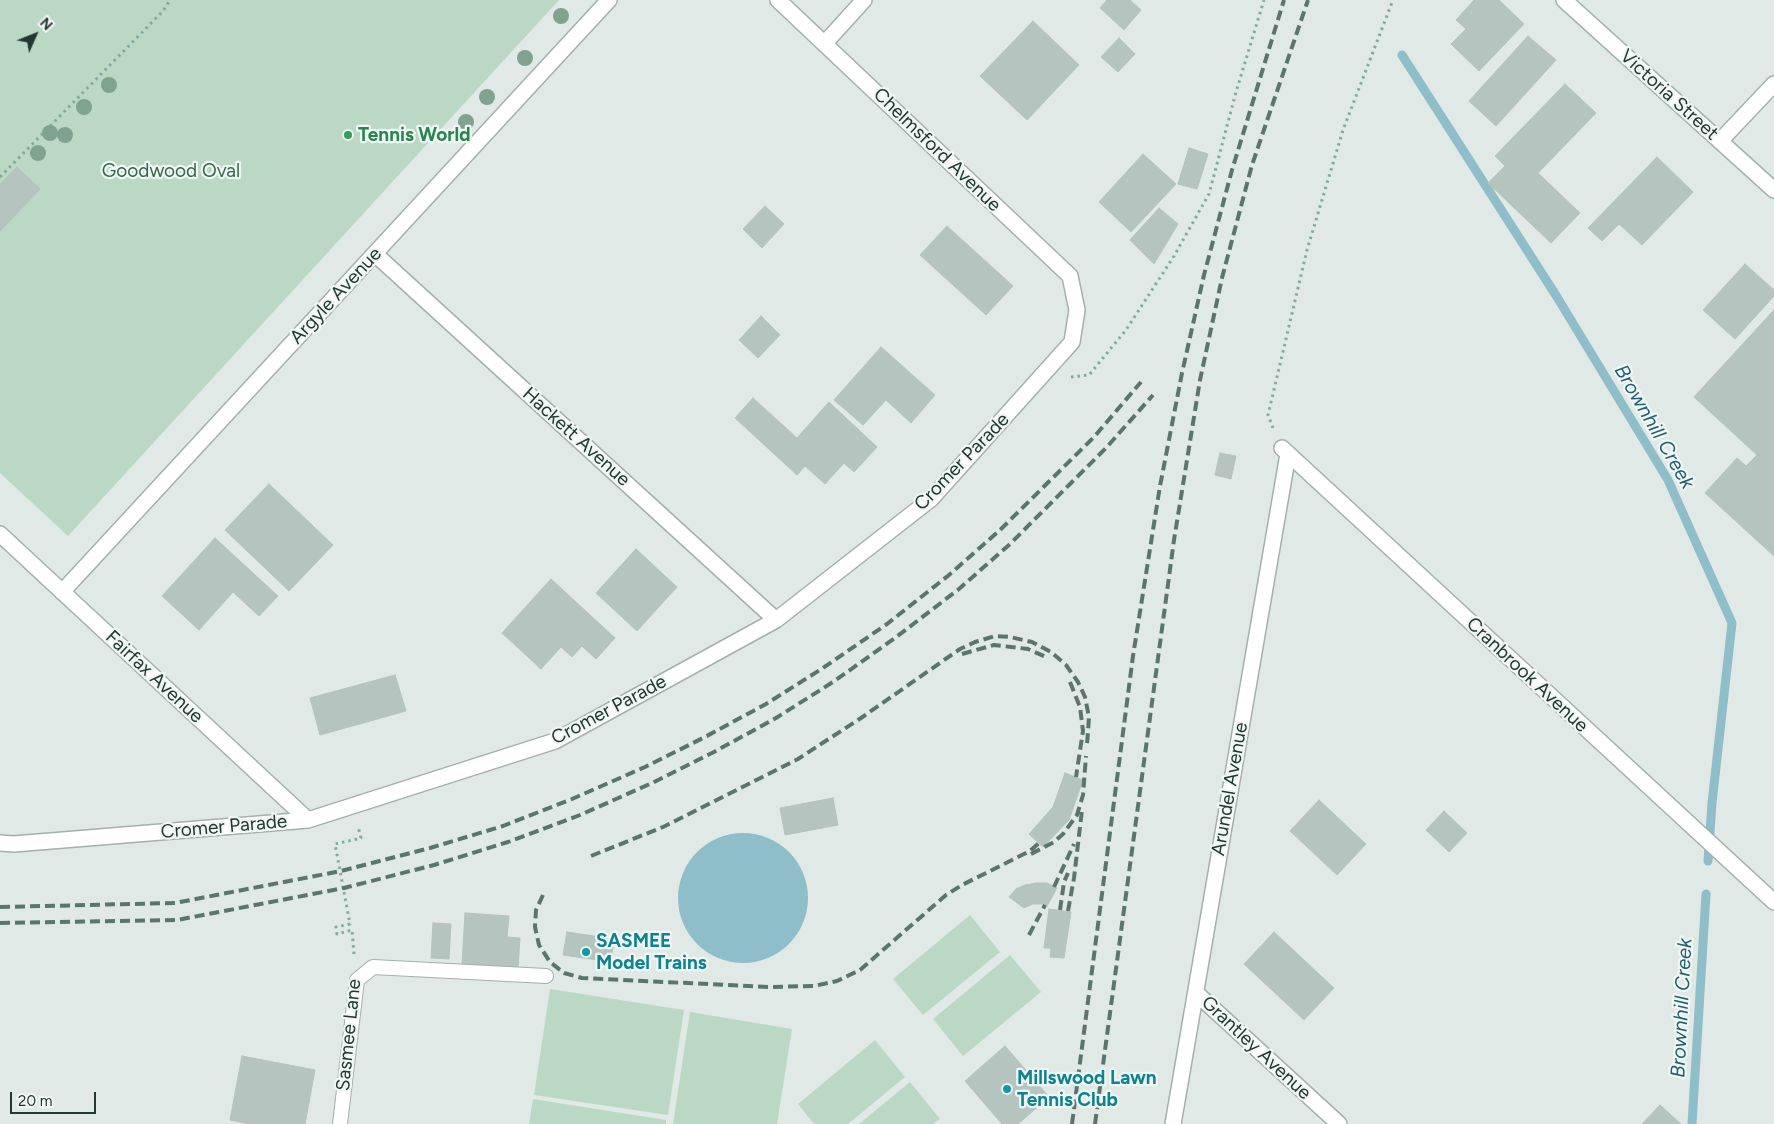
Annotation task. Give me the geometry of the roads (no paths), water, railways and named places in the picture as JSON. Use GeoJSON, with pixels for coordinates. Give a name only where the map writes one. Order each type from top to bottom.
{"type":"FeatureCollection","features":[{"type":"Feature","properties":{"kind":"street","name":"Argyle Avenue"},"geometry":{"type":"LineString","coordinates":[[62,592],[609,0]]}},
{"type":"Feature","properties":{"kind":"street","name":"Chelmsford Avenue"},"geometry":{"type":"LineString","coordinates":[[778,0],[1070,276],[1078,310]]}},
{"type":"Feature","properties":{"kind":"street"},"geometry":{"type":"LineString","coordinates":[[825,43],[864,0]]}},
{"type":"Feature","properties":{"kind":"street","name":"Victoria Street"},"geometry":{"type":"LineString","coordinates":[[1564,0],[1774,190]]}},
{"type":"Feature","properties":{"kind":"street"},"geometry":{"type":"LineString","coordinates":[[1720,141],[1774,84]]}},
{"type":"Feature","properties":{"kind":"street","name":"Hackett Avenue"},"geometry":{"type":"LineString","coordinates":[[375,254],[776,620]]}},
{"type":"Feature","properties":{"kind":"street","name":"Cromer Parade"},"geometry":{"type":"LineString","coordinates":[[0,843],[14,844],[308,820],[556,740],[776,620],[931,499],[1072,342],[1078,310]]}},
{"type":"Feature","properties":{"kind":"street","name":"Cranbrook Avenue"},"geometry":{"type":"LineString","coordinates":[[1284,450],[1774,902]]}},
{"type":"Feature","properties":{"kind":"street","name":"Arundel Avenue"},"geometry":{"type":"LineString","coordinates":[[1173,1124],[1284,450]]}},
{"type":"Feature","properties":{"kind":"street","name":"Fairfax Avenue"},"geometry":{"type":"LineString","coordinates":[[0,534],[308,820]]}},
{"type":"Feature","properties":{"kind":"street","name":"Grantley Avenue"},"geometry":{"type":"LineString","coordinates":[[1196,993],[1338,1124]]}},
{"type":"Feature","properties":{"kind":"lane","name":"Sasmee Lane"},"geometry":{"type":"LineString","coordinates":[[340,1124],[357,980],[374,967],[546,976]]}},
{"type":"Feature","properties":{"kind":"water"},"geometry":{"type":"Polygon","coordinates":[[[743,833],[756,834],[768,838],[789,852],[803,873],[807,885],[807,911],[803,923],[789,944],[768,958],[756,962],[743,963],[730,962],[718,958],[697,944],[683,923],[679,911],[678,898],[679,885],[683,873],[697,852],[718,838],[730,834],[743,833]]]}},
{"type":"Feature","properties":{"kind":"waterway","name":"Brownhill Creek"},"geometry":{"type":"LineString","coordinates":[[1402,55],[1557,297],[1668,480],[1732,623],[1712,803],[1708,861]]}},
{"type":"Feature","properties":{"kind":"waterway","name":"Brownhill Creek"},"geometry":{"type":"LineString","coordinates":[[1692,1124],[1706,894]]}},
{"type":"Feature","properties":{"kind":"railway"},"geometry":{"type":"LineString","coordinates":[[1072,1124],[1133,656],[1160,486],[1182,373],[1204,275],[1232,170],[1284,0]]}},
{"type":"Feature","properties":{"kind":"railway"},"geometry":{"type":"LineString","coordinates":[[1095,1124],[1174,540],[1200,380],[1222,278],[1252,165],[1308,0]]}},
{"type":"Feature","properties":{"kind":"railway"},"geometry":{"type":"LineString","coordinates":[[0,907],[175,903],[341,871],[430,848],[503,826],[572,799],[645,767],[766,704],[887,624],[949,575],[1000,530],[1094,437],[1141,382]]}},
{"type":"Feature","properties":{"kind":"railway"},"geometry":{"type":"LineString","coordinates":[[0,923],[177,920],[344,888],[434,865],[508,842],[580,815],[652,783],[776,718],[833,682],[959,589],[1010,544],[1106,448],[1153,395]]}},
{"type":"Feature","properties":{"kind":"railway"},"geometry":{"type":"LineString","coordinates":[[591,856],[663,827],[798,759],[960,649],[995,636],[1032,642],[1051,652],[1066,665],[1078,682],[1085,697],[1089,717],[1087,745]]}},
{"type":"Feature","properties":{"kind":"railway"},"geometry":{"type":"LineString","coordinates":[[962,654],[994,645],[1028,649],[1046,657]]}},
{"type":"Feature","properties":{"kind":"railway"},"geometry":{"type":"LineString","coordinates":[[1070,682],[1080,707],[1083,731],[1076,777]]}},
{"type":"Feature","properties":{"kind":"railway"},"geometry":{"type":"LineString","coordinates":[[1031,854],[1054,842],[1063,834],[1077,815],[1083,795],[1086,756]]}},
{"type":"Feature","properties":{"kind":"railway"},"geometry":{"type":"LineString","coordinates":[[1068,911],[1082,810]]}},
{"type":"Feature","properties":{"kind":"railway"},"geometry":{"type":"LineString","coordinates":[[543,895],[536,910],[535,927],[539,945],[550,962],[564,973],[582,978],[769,987],[814,986],[837,981],[860,970],[946,895],[1030,851],[1039,843]]}},
{"type":"Feature","properties":{"kind":"railway"},"geometry":{"type":"LineString","coordinates":[[1054,887],[1074,844]]}},
{"type":"Feature","properties":{"kind":"railway"},"geometry":{"type":"LineString","coordinates":[[1060,910],[1064,882],[1068,873]]}},
{"type":"Feature","properties":{"kind":"railway"},"geometry":{"type":"LineString","coordinates":[[1029,935],[1045,905]]}},
{"type":"Feature","properties":{"kind":"place","name":"Tennis World"},"geometry":{"type":"Point","coordinates":[348,135]}},
{"type":"Feature","properties":{"kind":"place","name":"SASMEE Model Trains"},"geometry":{"type":"Point","coordinates":[586,952]}},
{"type":"Feature","properties":{"kind":"place","name":"Millswood Lawn Tennis Club"},"geometry":{"type":"Point","coordinates":[1007,1089]}},
{"type":"Feature","properties":{"kind":"park label","name":"Goodwood Oval"},"geometry":{"type":"Point","coordinates":[171,171]}}]}
